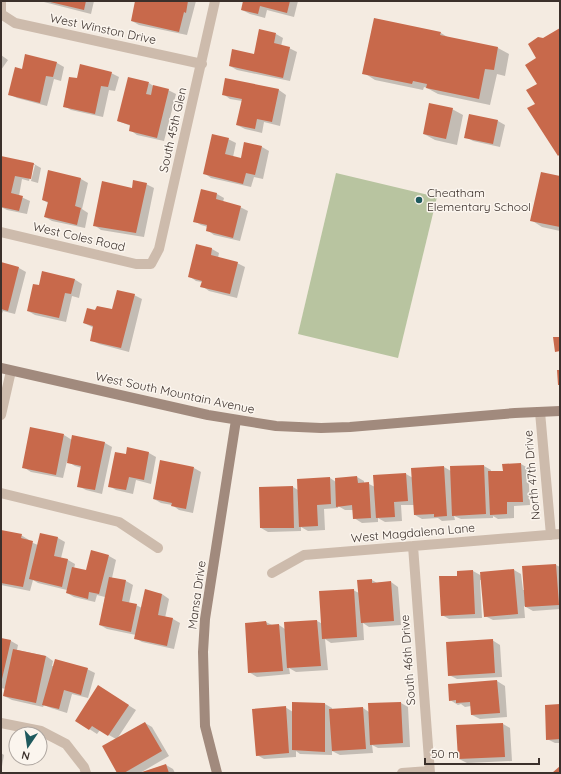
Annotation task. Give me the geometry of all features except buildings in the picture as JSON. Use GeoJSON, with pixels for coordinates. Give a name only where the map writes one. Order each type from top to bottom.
{"type":"FeatureCollection","features":[{"type":"Feature","properties":{"kind":"street"},"geometry":{"type":"LineString","coordinates":[[1,1],[1,14]]}},
{"type":"Feature","properties":{"kind":"street","name":"South 45th Glen"},"geometry":{"type":"LineString","coordinates":[[151,264],[159,249],[216,1]]}},
{"type":"Feature","properties":{"kind":"street","name":"West Winston Drive"},"geometry":{"type":"LineString","coordinates":[[1,14],[15,23],[202,64]]}},
{"type":"Feature","properties":{"kind":"street","name":"West Coles Road"},"geometry":{"type":"LineString","coordinates":[[1,232],[136,264],[151,264]]}},
{"type":"Feature","properties":{"kind":"street"},"geometry":{"type":"LineString","coordinates":[[1,415],[6,370]]}},
{"type":"Feature","properties":{"kind":"street","name":"West South Mountain Avenue"},"geometry":{"type":"LineString","coordinates":[[6,370],[208,415],[276,426],[321,428],[560,411]]}},
{"type":"Feature","properties":{"kind":"street","name":"North 47th Drive"},"geometry":{"type":"LineString","coordinates":[[540,412],[555,534]]}},
{"type":"Feature","properties":{"kind":"street","name":"Mansa Drive"},"geometry":{"type":"LineString","coordinates":[[217,773],[205,726],[203,652],[206,619],[236,420]]}},
{"type":"Feature","properties":{"kind":"street"},"geometry":{"type":"LineString","coordinates":[[1,493],[119,522],[158,548]]}},
{"type":"Feature","properties":{"kind":"street","name":"West Magdalena Lane"},"geometry":{"type":"LineString","coordinates":[[272,573],[304,555],[555,534]]}},
{"type":"Feature","properties":{"kind":"street","name":"South 46th Drive"},"geometry":{"type":"LineString","coordinates":[[413,546],[429,772]]}},
{"type":"Feature","properties":{"kind":"street"},"geometry":{"type":"LineString","coordinates":[[1,723],[41,731],[66,744],[84,767],[86,773]]}},
{"type":"Feature","properties":{"kind":"street"},"geometry":{"type":"LineString","coordinates":[[402,773],[429,772]]}},
{"type":"Feature","properties":{"kind":"green space"},"geometry":{"type":"Polygon","coordinates":[[[336,173],[437,197],[398,358],[298,334],[336,173]]]}},
{"type":"Feature","properties":{"kind":"place","name":"Cheatham Elementary School"},"geometry":{"type":"Point","coordinates":[419,200]}}]}
